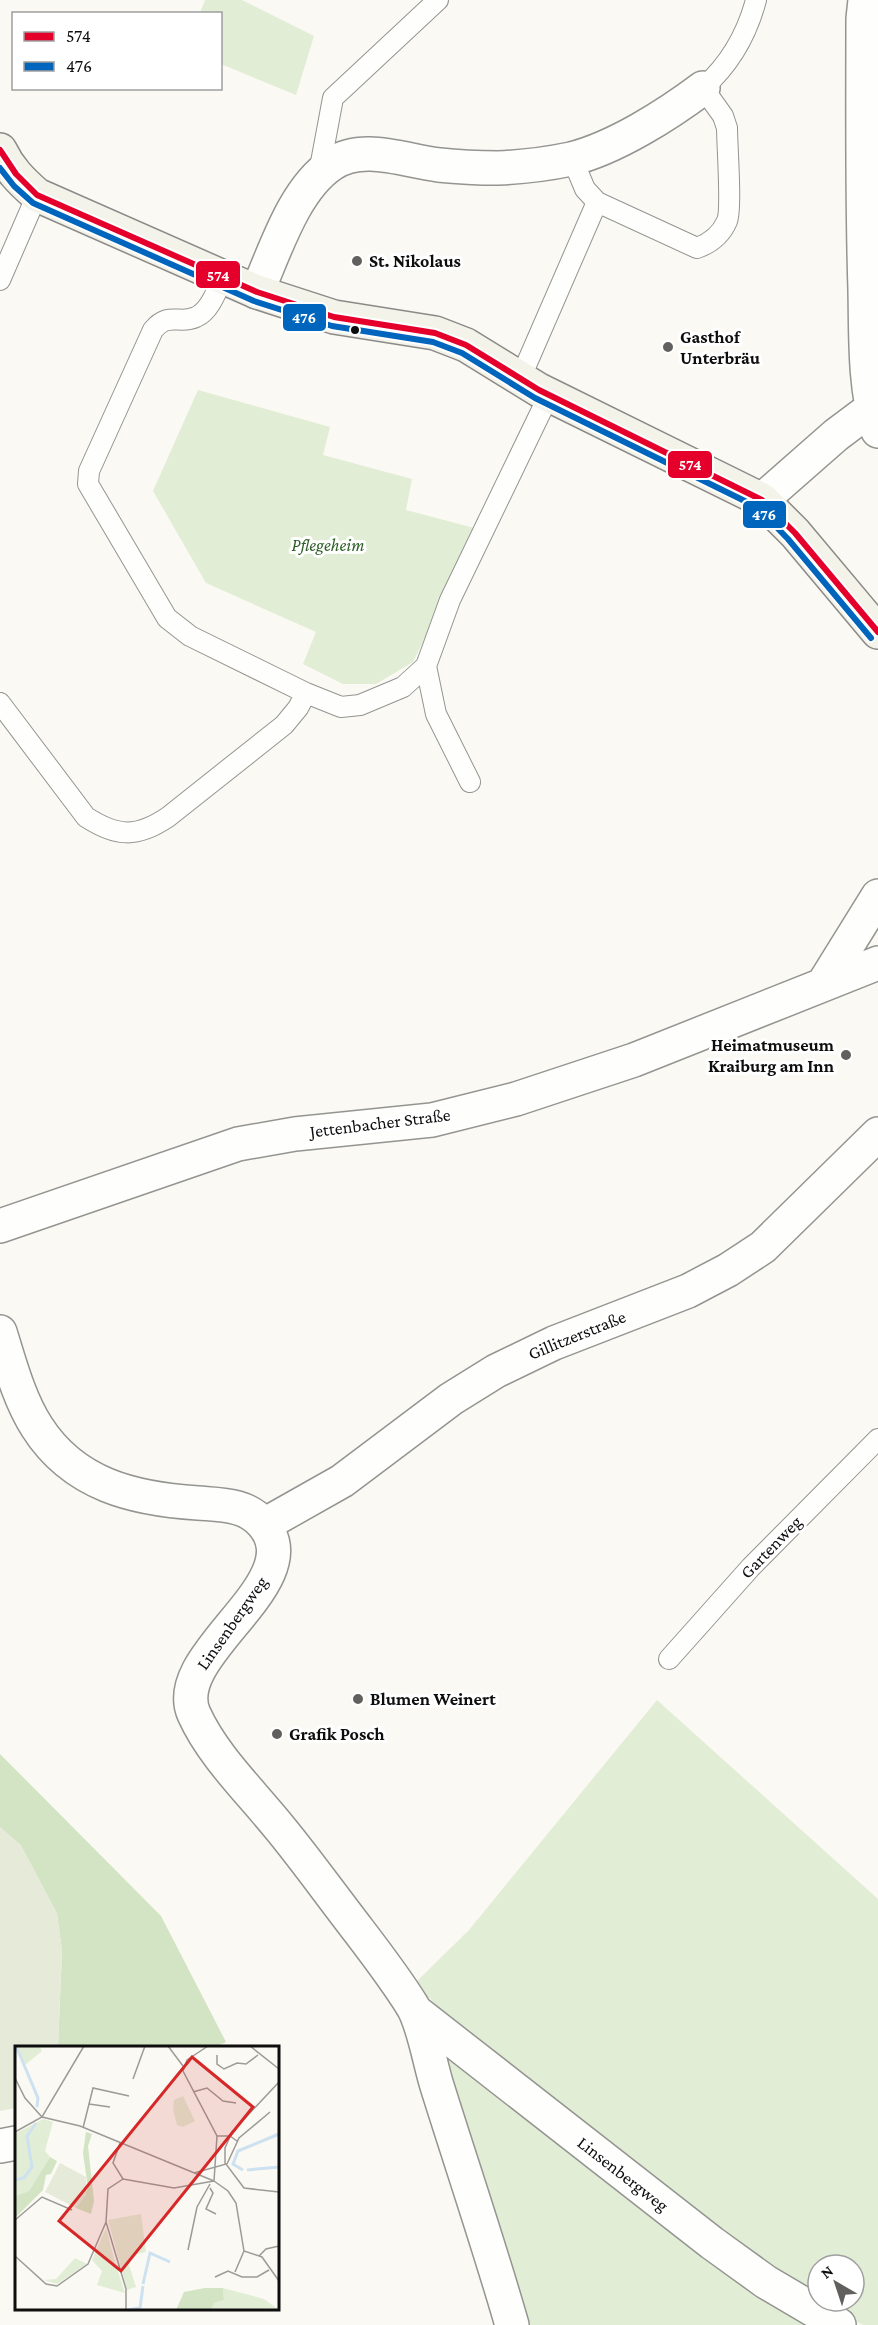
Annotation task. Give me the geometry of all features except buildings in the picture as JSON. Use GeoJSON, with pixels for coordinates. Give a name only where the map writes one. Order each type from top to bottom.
{"type":"FeatureCollection","features":[{"type":"Feature","properties":{"kind":"main road"},"geometry":{"type":"LineString","coordinates":[[0,150],[7,164],[19,179],[37,195],[257,292],[334,317],[435,333],[466,345],[549,395],[762,500],[795,533],[878,632]]}},
{"type":"Feature","properties":{"kind":"street"},"geometry":{"type":"LineString","coordinates":[[762,500],[836,435],[876,416],[867,369],[864,245],[863,19],[865,0]]}},
{"type":"Feature","properties":{"kind":"street"},"geometry":{"type":"LineString","coordinates":[[257,292],[304,192],[319,173],[345,156],[379,155],[440,165],[497,168],[572,158],[612,143],[672,109],[703,88]]}},
{"type":"Feature","properties":{"kind":"street"},"geometry":{"type":"LineString","coordinates":[[824,983],[878,896]]}},
{"type":"Feature","properties":{"kind":"street","name":"Jettenbacher Straße"},"geometry":{"type":"LineString","coordinates":[[0,1226],[238,1144],[295,1134],[432,1120],[516,1099],[644,1056],[878,963]]}},
{"type":"Feature","properties":{"kind":"street","name":"Gillitzerstraße"},"geometry":{"type":"LineString","coordinates":[[264,1525],[342,1481],[451,1399],[496,1371],[554,1343],[688,1291],[728,1270],[763,1247],[878,1134]]}},
{"type":"Feature","properties":{"kind":"street"},"geometry":{"type":"LineString","coordinates":[[0,1332],[19,1389],[37,1427],[63,1460],[82,1474],[107,1486],[160,1501],[234,1506],[247,1512],[264,1525]]}},
{"type":"Feature","properties":{"kind":"street","name":"Linsenbergweg"},"geometry":{"type":"LineString","coordinates":[[264,1525],[272,1544],[273,1565],[250,1603],[196,1673],[191,1695],[193,1712],[222,1758],[282,1831],[392,1975],[415,2010],[437,2086],[490,2245],[512,2325]]}},
{"type":"Feature","properties":{"kind":"street","name":"Linsenbergweg"},"geometry":{"type":"LineString","coordinates":[[415,2010],[712,2243],[766,2282],[839,2325]]}},
{"type":"Feature","properties":{"kind":"street"},"geometry":{"type":"LineString","coordinates":[[0,2146],[15,2143]]}},
{"type":"Feature","properties":{"kind":"lane"},"geometry":{"type":"LineString","coordinates":[[319,173],[333,98],[438,0]]}},
{"type":"Feature","properties":{"kind":"lane"},"geometry":{"type":"LineString","coordinates":[[572,158],[585,189],[597,202],[697,248],[708,244],[721,232],[728,218],[727,128],[723,116],[703,88],[718,75],[729,60],[743,35],[756,0]]}},
{"type":"Feature","properties":{"kind":"lane"},"geometry":{"type":"LineString","coordinates":[[0,280],[37,195]]}},
{"type":"Feature","properties":{"kind":"lane"},"geometry":{"type":"LineString","coordinates":[[520,379],[597,202]]}},
{"type":"Feature","properties":{"kind":"lane"},"geometry":{"type":"LineString","coordinates":[[223,277],[205,309],[196,317],[169,318],[159,322],[153,330],[89,471],[88,484],[167,618],[190,636],[306,693],[341,707],[360,705],[403,687],[426,666],[450,600],[549,395]]}},
{"type":"Feature","properties":{"kind":"lane"},"geometry":{"type":"LineString","coordinates":[[426,666],[436,714],[470,782]]}},
{"type":"Feature","properties":{"kind":"lane"},"geometry":{"type":"LineString","coordinates":[[0,703],[86,817],[102,828],[116,832],[138,832],[153,828],[168,818],[284,725],[298,708],[306,693]]}},
{"type":"Feature","properties":{"kind":"lane","name":"Gartenweg"},"geometry":{"type":"LineString","coordinates":[[669,1659],[751,1567],[878,1439]]}},
{"type":"Feature","properties":{"kind":"green space"},"geometry":{"type":"Polygon","coordinates":[[[205,0],[242,0],[314,36],[296,95],[222,64],[222,12],[200,12],[205,0]]]}},
{"type":"Feature","properties":{"kind":"green space","name":"Pflegeheim"},"geometry":{"type":"Polygon","coordinates":[[[198,390],[330,427],[323,455],[412,479],[406,510],[478,529],[413,662],[376,684],[343,684],[303,664],[316,632],[206,583],[153,491],[198,390]]]}},
{"type":"Feature","properties":{"kind":"green space"},"geometry":{"type":"Polygon","coordinates":[[[657,1700],[878,1899],[878,2325],[863,2325],[841,2313],[866,2313],[866,2253],[806,2253],[806,2294],[448,2017],[415,1983],[469,1930],[657,1700]]]}},
{"type":"Feature","properties":{"kind":"green space"},"geometry":{"type":"Polygon","coordinates":[[[0,1754],[161,1916],[226,2042],[217,2046],[58,2046],[62,1951],[57,1914],[21,1846],[0,1827],[0,1754]]]}},
{"type":"Feature","properties":{"kind":"green space"},"geometry":{"type":"Polygon","coordinates":[[[0,1827],[21,1845],[57,1913],[62,1951],[58,2046],[15,2046],[15,2108],[0,2111],[0,1827]]]}},
{"type":"Feature","properties":{"kind":"green space"},"geometry":{"type":"Polygon","coordinates":[[[462,2060],[820,2325],[526,2325],[446,2079],[447,2061],[462,2060]]]}},
{"type":"Feature","properties":{"kind":"transit line","name":"574"},"geometry":{"type":"LineString","coordinates":[[0,150],[16,174],[37,195],[257,292],[334,317],[435,333],[466,345],[539,390],[762,500],[795,533],[878,632]]}},
{"type":"Feature","properties":{"kind":"transit line","name":"476"},"geometry":{"type":"LineString","coordinates":[[0,168],[14,186],[33,203],[254,301],[332,326],[433,342],[462,353],[535,398],[757,507],[788,539],[871,638]]}},
{"type":"Feature","properties":{"kind":"place","name":"St. Nikolaus"},"geometry":{"type":"Point","coordinates":[357,261]}},
{"type":"Feature","properties":{"kind":"place","name":"Gasthof Unterbräu"},"geometry":{"type":"Point","coordinates":[668,347]}},
{"type":"Feature","properties":{"kind":"place","name":"Heimatmuseum Kraiburg am Inn"},"geometry":{"type":"Point","coordinates":[846,1055]}},
{"type":"Feature","properties":{"kind":"place","name":"Blumen Weinert"},"geometry":{"type":"Point","coordinates":[358,1699]}},
{"type":"Feature","properties":{"kind":"place","name":"Grafik Posch"},"geometry":{"type":"Point","coordinates":[277,1734]}}]}
